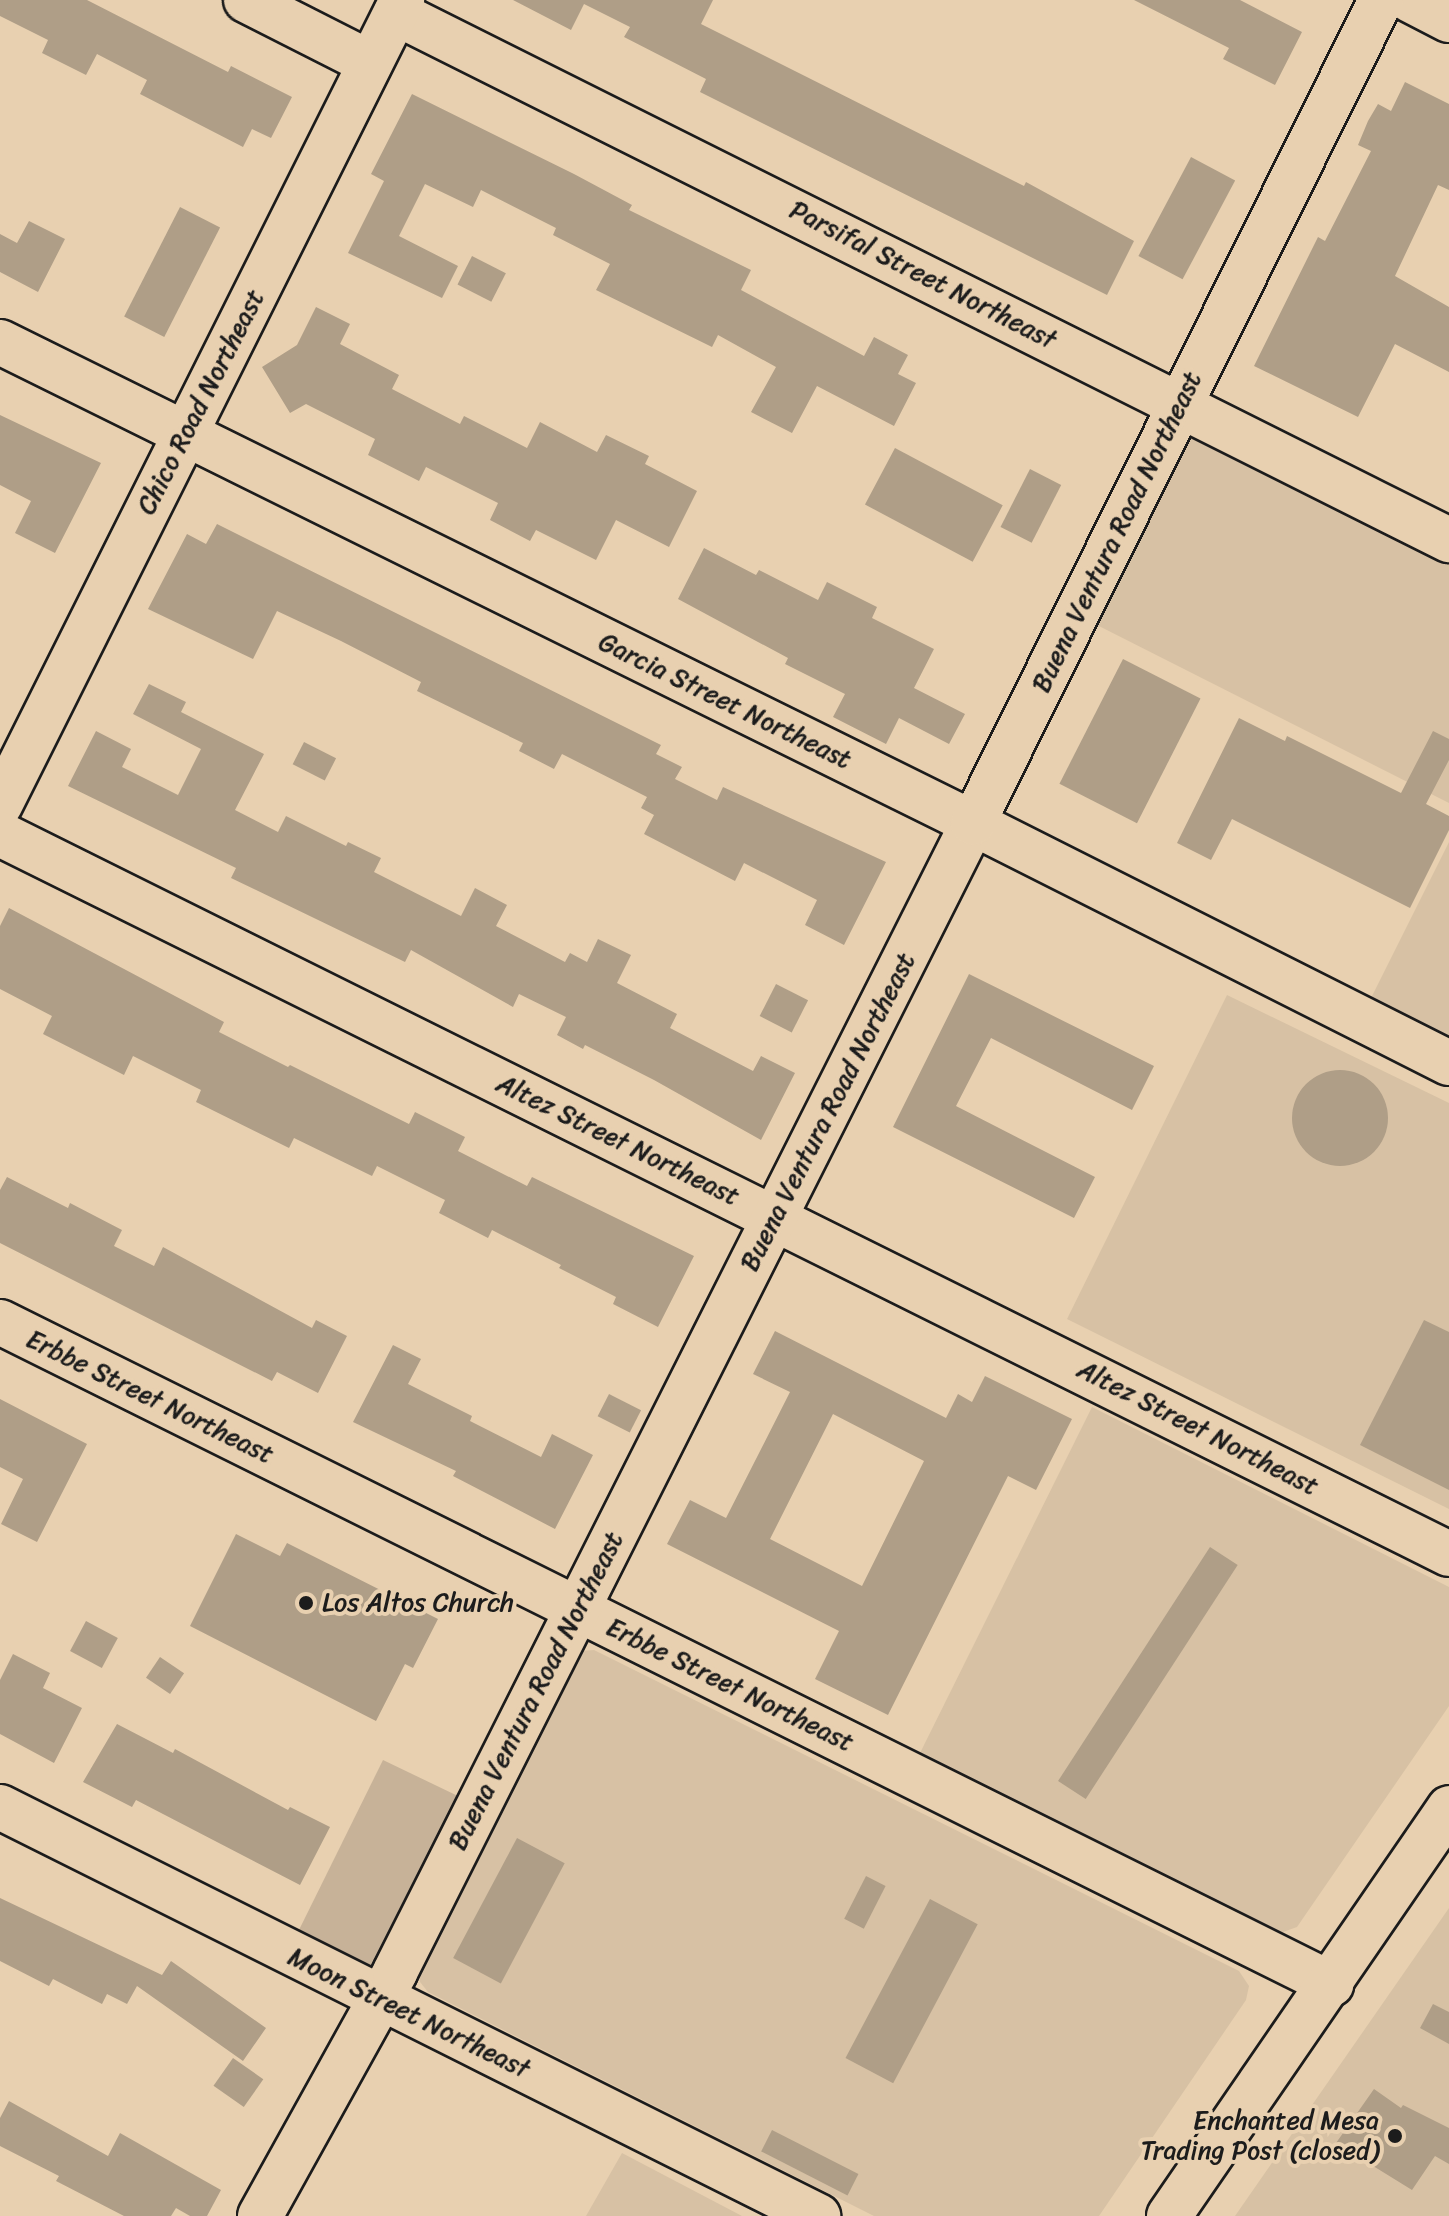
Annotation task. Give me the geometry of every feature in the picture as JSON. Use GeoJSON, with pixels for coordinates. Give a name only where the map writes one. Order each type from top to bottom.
{"type":"FeatureCollection","features":[{"type":"Feature","properties":{"kind":"street"},"geometry":{"type":"LineString","coordinates":[[246,0],[370,63]]}},
{"type":"Feature","properties":{"kind":"street","name":"Buena Ventura Road Northeast"},"geometry":{"type":"LineString","coordinates":[[260,2216],[380,1999],[973,823],[1381,0]]}},
{"type":"Feature","properties":{"kind":"street"},"geometry":{"type":"LineString","coordinates":[[1410,0],[1449,20]]}},
{"type":"Feature","properties":{"kind":"street","name":"Chico Road Northeast"},"geometry":{"type":"LineString","coordinates":[[0,805],[399,6]]}},
{"type":"Feature","properties":{"kind":"street","name":"Parsifal Street Northeast"},"geometry":{"type":"LineString","coordinates":[[399,6],[1449,540]]}},
{"type":"Feature","properties":{"kind":"street","name":"Garcia Street Northeast"},"geometry":{"type":"LineString","coordinates":[[0,342],[973,823],[1449,1063]]}},
{"type":"Feature","properties":{"kind":"street","name":"Altez Street Northeast"},"geometry":{"type":"LineString","coordinates":[[0,834],[1449,1554]]}},
{"type":"Feature","properties":{"kind":"street","name":"Erbbe Street Northeast"},"geometry":{"type":"LineString","coordinates":[[0,1322],[1331,1984]]}},
{"type":"Feature","properties":{"kind":"street","name":"Moon Street Northeast"},"geometry":{"type":"LineString","coordinates":[[0,1807],[818,2216]]}},
{"type":"Feature","properties":{"kind":"street"},"geometry":{"type":"LineString","coordinates":[[1169,2216],[1449,1808]]}},
{"type":"Feature","properties":{"kind":"shaded area"},"geometry":{"type":"Polygon","coordinates":[[[1190,438],[1449,565],[1449,803],[1091,622],[1180,446],[1190,438]]]}},
{"type":"Feature","properties":{"kind":"shaded area"},"geometry":{"type":"Polygon","coordinates":[[[1449,842],[1449,1039],[1370,1000],[1449,842]]]}},
{"type":"Feature","properties":{"kind":"shaded area"},"geometry":{"type":"Polygon","coordinates":[[[1227,995],[1449,1103],[1449,1509],[1067,1319],[1227,995]]]}},
{"type":"Feature","properties":{"kind":"shaded area"},"geometry":{"type":"Polygon","coordinates":[[[1092,1407],[1449,1587],[1449,1706],[1297,1927],[1283,1932],[1268,1929],[919,1755],[1092,1407]]]}},
{"type":"Feature","properties":{"kind":"shaded area"},"geometry":{"type":"Polygon","coordinates":[[[594,1650],[1239,1971],[1249,1986],[1246,2000],[1099,2216],[874,2216],[428,1992],[420,1982],[419,1971],[573,1658],[581,1651],[594,1650]]]}},
{"type":"Feature","properties":{"kind":"shaded area"},"geometry":{"type":"Polygon","coordinates":[[[383,1760],[460,1797],[382,1955],[371,1965],[361,1965],[297,1934],[383,1760]]]}},
{"type":"Feature","properties":{"kind":"shaded area"},"geometry":{"type":"Polygon","coordinates":[[[1449,1908],[1449,2216],[1235,2216],[1376,2013],[1449,1908]]]}},
{"type":"Feature","properties":{"kind":"shaded area"},"geometry":{"type":"Polygon","coordinates":[[[622,2153],[742,2216],[586,2216],[622,2153]]]}},
{"type":"Feature","properties":{"kind":"building"},"geometry":{"type":"Polygon","coordinates":[[[0,0],[87,0],[228,72],[231,66],[292,97],[271,138],[252,129],[243,147],[140,94],[147,80],[97,54],[86,75],[42,53],[48,40],[0,16],[0,0]]]}},
{"type":"Feature","properties":{"kind":"building"},"geometry":{"type":"Polygon","coordinates":[[[513,0],[713,0],[701,24],[1024,186],[1026,182],[1134,241],[1107,295],[700,92],[706,79],[624,37],[630,27],[584,4],[571,30],[513,0]]]}},
{"type":"Feature","properties":{"kind":"building"},"geometry":{"type":"Polygon","coordinates":[[[1134,0],[1240,0],[1302,32],[1275,85],[1223,59],[1229,48],[1134,0]]]}},
{"type":"Feature","properties":{"kind":"building"},"geometry":{"type":"Polygon","coordinates":[[[1405,82],[1449,104],[1449,190],[1438,185],[1395,276],[1449,307],[1449,372],[1395,344],[1358,417],[1254,366],[1318,237],[1325,241],[1371,151],[1358,145],[1368,121],[1378,104],[1391,111],[1405,82]]]}},
{"type":"Feature","properties":{"kind":"building"},"geometry":{"type":"Polygon","coordinates":[[[412,94],[574,174],[632,205],[629,210],[751,270],[741,290],[864,356],[874,337],[908,355],[898,374],[916,383],[894,426],[817,386],[792,433],[751,412],[776,367],[718,335],[712,347],[596,290],[610,264],[553,235],[556,228],[481,190],[473,207],[425,184],[399,236],[458,266],[442,298],[348,253],[384,181],[371,174],[412,94]]]}},
{"type":"Feature","properties":{"kind":"building"},"geometry":{"type":"Polygon","coordinates":[[[1191,157],[1235,180],[1183,279],[1138,256],[1191,157]]]}},
{"type":"Feature","properties":{"kind":"building"},"geometry":{"type":"Polygon","coordinates":[[[180,207],[220,227],[164,337],[124,317],[180,207]]]}},
{"type":"Feature","properties":{"kind":"building"},"geometry":{"type":"Polygon","coordinates":[[[29,221],[65,239],[38,292],[0,272],[0,234],[17,243],[29,221]]]}},
{"type":"Feature","properties":{"kind":"building"},"geometry":{"type":"Polygon","coordinates":[[[472,256],[506,273],[491,302],[457,285],[472,256]]]}},
{"type":"Feature","properties":{"kind":"building"},"geometry":{"type":"Polygon","coordinates":[[[316,307],[350,324],[340,344],[399,375],[392,389],[460,424],[464,416],[527,448],[540,422],[597,452],[606,435],[649,456],[645,464],[697,491],[669,547],[616,520],[596,560],[536,530],[530,541],[490,520],[498,503],[426,467],[419,481],[368,455],[375,439],[306,404],[290,413],[262,367],[297,345],[316,307]]]}},
{"type":"Feature","properties":{"kind":"building"},"geometry":{"type":"Polygon","coordinates":[[[0,415],[101,463],[55,553],[15,533],[31,501],[0,485],[0,415]]]}},
{"type":"Feature","properties":{"kind":"building"},"geometry":{"type":"Polygon","coordinates":[[[895,448],[1003,505],[973,562],[865,505],[895,448]]]}},
{"type":"Feature","properties":{"kind":"building"},"geometry":{"type":"Polygon","coordinates":[[[1030,469],[1061,485],[1032,543],[1000,527],[1030,469]]]}},
{"type":"Feature","properties":{"kind":"building"},"geometry":{"type":"Polygon","coordinates":[[[217,524],[661,745],[656,754],[682,767],[675,779],[717,800],[723,787],[886,862],[844,945],[805,925],[817,900],[744,863],[735,881],[644,834],[654,815],[641,808],[647,797],[562,754],[554,769],[519,751],[523,743],[417,691],[421,682],[341,641],[277,611],[253,659],[148,609],[187,534],[206,544],[217,524]]]}},
{"type":"Feature","properties":{"kind":"building"},"geometry":{"type":"Polygon","coordinates":[[[704,548],[756,575],[759,570],[818,600],[827,582],[877,607],[872,618],[934,649],[914,688],[965,714],[949,744],[899,718],[886,744],[833,717],[845,694],[785,664],[788,658],[678,599],[704,548]]]}},
{"type":"Feature","properties":{"kind":"building"},"geometry":{"type":"Polygon","coordinates":[[[1123,659],[1201,698],[1137,823],[1059,784],[1123,659]]]}},
{"type":"Feature","properties":{"kind":"building"},"geometry":{"type":"Polygon","coordinates":[[[149,684],[186,702],[181,712],[264,754],[235,810],[278,832],[286,816],[346,846],[348,842],[381,858],[374,872],[461,916],[475,888],[507,905],[496,926],[565,962],[570,953],[587,962],[598,939],[631,955],[617,983],[677,1014],[670,1028],[753,1071],[761,1056],[795,1073],[761,1140],[654,1080],[585,1045],[583,1049],[557,1035],[566,1017],[519,994],[513,1007],[411,950],[405,962],[231,878],[236,868],[68,786],[96,731],[131,749],[122,767],[178,795],[201,749],[133,714],[149,684]]]}},
{"type":"Feature","properties":{"kind":"building"},"geometry":{"type":"Polygon","coordinates":[[[1239,718],[1285,741],[1287,736],[1401,793],[1433,731],[1449,739],[1449,760],[1426,804],[1449,816],[1449,830],[1410,908],[1232,819],[1211,860],[1177,843],[1239,718]]]}},
{"type":"Feature","properties":{"kind":"building"},"geometry":{"type":"Polygon","coordinates":[[[304,742],[336,758],[325,781],[293,764],[304,742]]]}},
{"type":"Feature","properties":{"kind":"building"},"geometry":{"type":"Polygon","coordinates":[[[9,908],[224,1022],[219,1032],[409,1124],[415,1112],[465,1137],[458,1151],[527,1186],[532,1177],[694,1256],[658,1327],[613,1304],[616,1297],[559,1268],[561,1265],[492,1230],[488,1238],[439,1213],[445,1200],[377,1166],[372,1176],[294,1138],[289,1148],[196,1102],[201,1090],[133,1056],[124,1075],[43,1034],[52,1016],[0,989],[0,926],[9,908]]]}},
{"type":"Feature","properties":{"kind":"building"},"geometry":{"type":"Polygon","coordinates":[[[969,974],[1154,1066],[1132,1110],[991,1038],[956,1106],[1095,1177],[1074,1218],[893,1127],[969,974]]]}},
{"type":"Feature","properties":{"kind":"building"},"geometry":{"type":"Polygon","coordinates":[[[776,984],[808,1000],[792,1032],[760,1016],[776,984]]]}},
{"type":"Feature","properties":{"kind":"building"},"geometry":{"type":"Polygon","coordinates":[[[1340,1070],[1358,1074],[1374,1084],[1384,1100],[1388,1118],[1384,1136],[1374,1152],[1358,1162],[1340,1166],[1322,1162],[1306,1152],[1296,1136],[1292,1118],[1296,1100],[1306,1084],[1322,1074],[1340,1070]]]}},
{"type":"Feature","properties":{"kind":"building"},"geometry":{"type":"Polygon","coordinates":[[[7,1177],[68,1208],[70,1203],[122,1230],[114,1246],[154,1266],[163,1247],[312,1328],[316,1320],[347,1336],[318,1393],[277,1372],[272,1381],[0,1243],[0,1190],[7,1177]]]}},
{"type":"Feature","properties":{"kind":"building"},"geometry":{"type":"Polygon","coordinates":[[[1424,1320],[1449,1332],[1449,1490],[1360,1445],[1424,1320]]]}},
{"type":"Feature","properties":{"kind":"building"},"geometry":{"type":"Polygon","coordinates":[[[775,1331],[946,1418],[958,1394],[972,1402],[985,1376],[1072,1419],[1036,1490],[1008,1476],[888,1715],[815,1679],[839,1631],[667,1544],[690,1500],[726,1518],[790,1392],[753,1374],[775,1331]],[[833,1414],[770,1539],[862,1586],[924,1461],[833,1414]]]}},
{"type":"Feature","properties":{"kind":"building"},"geometry":{"type":"Polygon","coordinates":[[[393,1345],[421,1359],[408,1384],[472,1416],[470,1421],[541,1457],[552,1434],[593,1455],[555,1529],[453,1476],[456,1471],[353,1422],[393,1345]]]}},
{"type":"Feature","properties":{"kind":"building"},"geometry":{"type":"Polygon","coordinates":[[[609,1394],[641,1410],[630,1433],[598,1416],[609,1394]]]}},
{"type":"Feature","properties":{"kind":"building"},"geometry":{"type":"Polygon","coordinates":[[[0,1399],[87,1444],[37,1542],[1,1524],[23,1479],[0,1467],[0,1399]]]}},
{"type":"Feature","properties":{"kind":"building"},"geometry":{"type":"Polygon","coordinates":[[[236,1534],[280,1556],[287,1543],[438,1619],[413,1668],[405,1664],[376,1721],[190,1626],[236,1534]]]}},
{"type":"Feature","properties":{"kind":"building"},"geometry":{"type":"Polygon","coordinates":[[[1210,1547],[1238,1565],[1086,1799],[1058,1781],[1210,1547]]]}},
{"type":"Feature","properties":{"kind":"building"},"geometry":{"type":"Polygon","coordinates":[[[86,1621],[118,1638],[102,1668],[70,1651],[86,1621]]]}},
{"type":"Feature","properties":{"kind":"building"},"geometry":{"type":"Polygon","coordinates":[[[13,1654],[50,1673],[43,1688],[82,1708],[54,1763],[0,1734],[0,1680],[13,1654]]]}},
{"type":"Feature","properties":{"kind":"building"},"geometry":{"type":"Polygon","coordinates":[[[160,1657],[184,1673],[170,1694],[146,1678],[160,1657]]]}},
{"type":"Feature","properties":{"kind":"building"},"geometry":{"type":"Polygon","coordinates":[[[117,1724],[173,1753],[175,1749],[288,1810],[290,1807],[330,1827],[300,1885],[136,1800],[132,1807],[83,1782],[117,1724]]]}},
{"type":"Feature","properties":{"kind":"building"},"geometry":{"type":"Polygon","coordinates":[[[517,1838],[565,1863],[501,1983],[453,1958],[517,1838]]]}},
{"type":"Feature","properties":{"kind":"building"},"geometry":{"type":"Polygon","coordinates":[[[866,1876],[886,1886],[864,1929],[844,1919],[866,1876]]]}},
{"type":"Feature","properties":{"kind":"building"},"geometry":{"type":"Polygon","coordinates":[[[0,1898],[162,1975],[171,1961],[266,2028],[243,2061],[137,1986],[127,2004],[107,1994],[102,2004],[53,1979],[49,1986],[0,1961],[0,1898]]]}},
{"type":"Feature","properties":{"kind":"building"},"geometry":{"type":"Polygon","coordinates":[[[930,1899],[978,1924],[893,2083],[845,2058],[930,1899]]]}},
{"type":"Feature","properties":{"kind":"building"},"geometry":{"type":"Polygon","coordinates":[[[1433,2004],[1449,2012],[1449,2044],[1420,2028],[1433,2004]]]}},
{"type":"Feature","properties":{"kind":"building"},"geometry":{"type":"Polygon","coordinates":[[[233,2058],[263,2079],[244,2107],[213,2086],[233,2058]]]}},
{"type":"Feature","properties":{"kind":"building","name":"Enchanted Mesa Trading Post (closed)"},"geometry":{"type":"Polygon","coordinates":[[[1374,2089],[1401,2108],[1403,2105],[1449,2128],[1449,2164],[1435,2156],[1412,2190],[1336,2143],[1374,2089]]]}},
{"type":"Feature","properties":{"kind":"building"},"geometry":{"type":"Polygon","coordinates":[[[9,2101],[108,2156],[120,2133],[221,2190],[207,2216],[190,2216],[176,2208],[171,2216],[124,2216],[56,2181],[59,2176],[0,2146],[0,2118],[9,2101]]]}},
{"type":"Feature","properties":{"kind":"building"},"geometry":{"type":"Polygon","coordinates":[[[772,2130],[858,2174],[848,2195],[761,2151],[772,2130]]]}},
{"type":"Feature","properties":{"kind":"place","name":"Los Altos Church"},"geometry":{"type":"Point","coordinates":[306,1603]}},
{"type":"Feature","properties":{"kind":"place","name":"Enchanted Mesa Trading Post (closed)"},"geometry":{"type":"Point","coordinates":[1395,2136]}}]}
